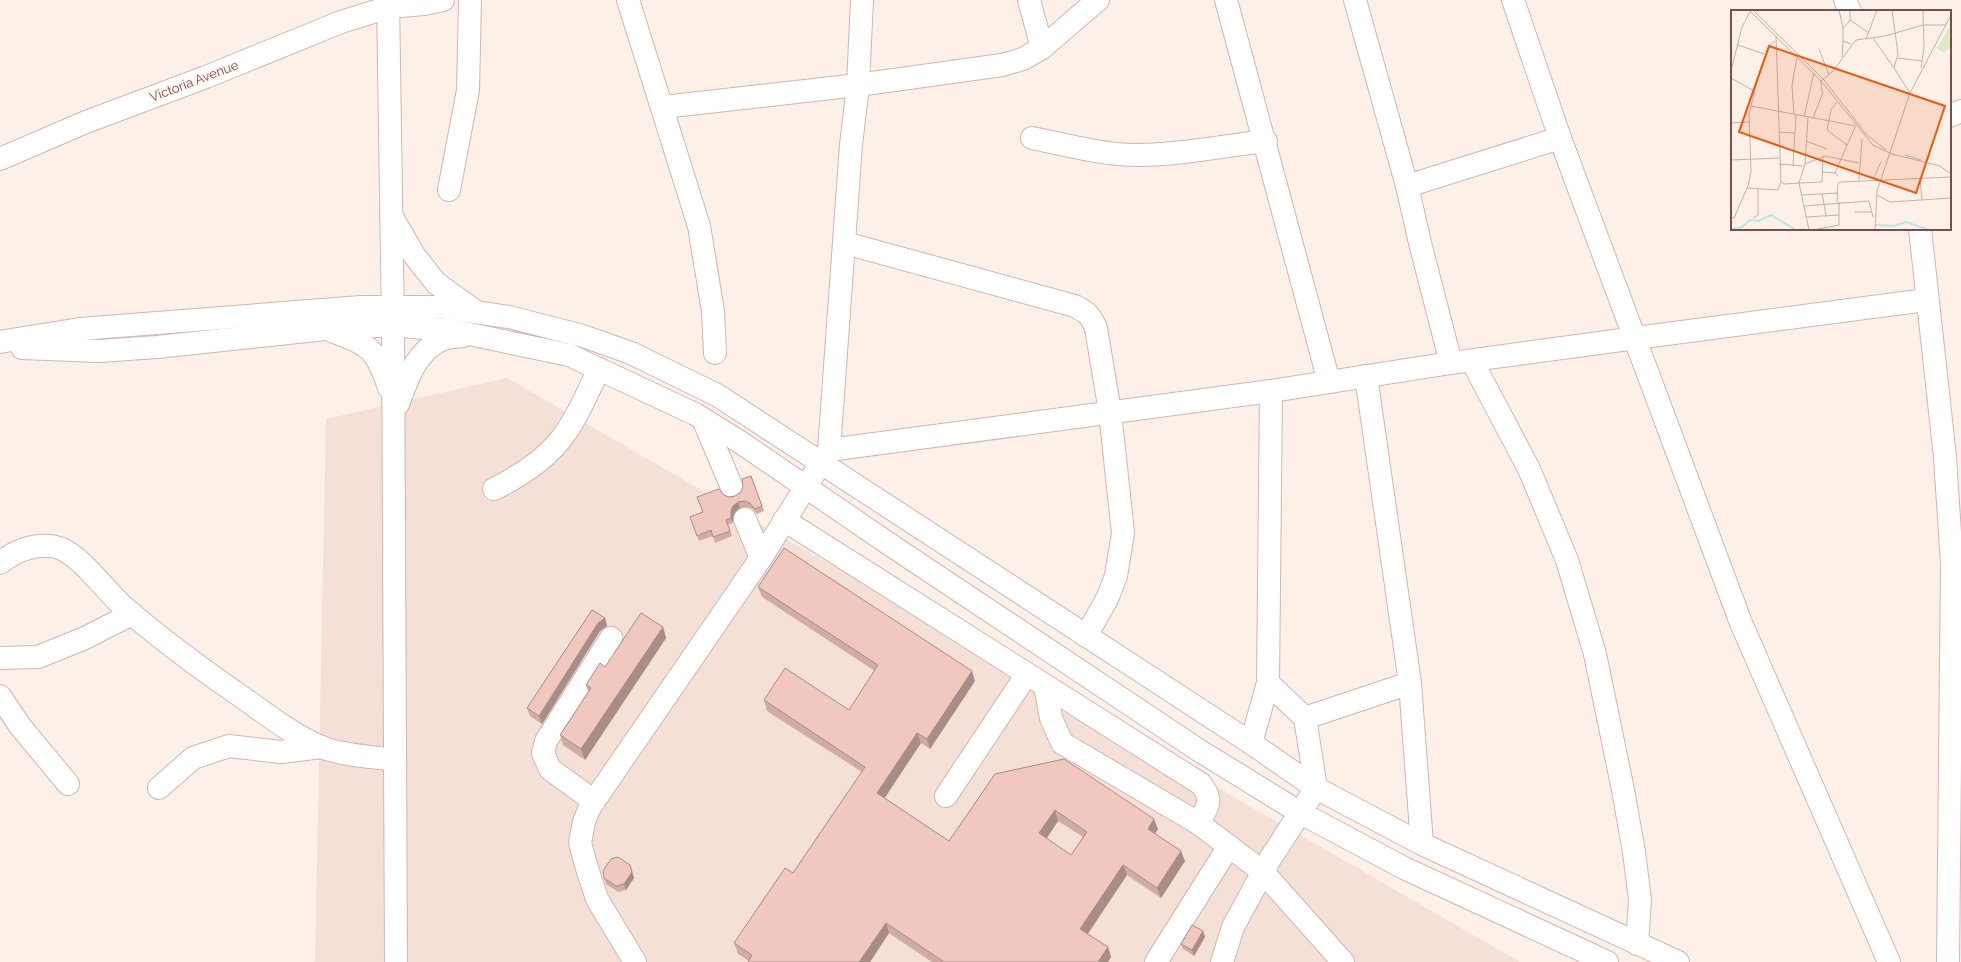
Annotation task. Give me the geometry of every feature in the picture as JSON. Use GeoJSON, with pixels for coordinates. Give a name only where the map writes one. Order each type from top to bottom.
{"type":"FeatureCollection","features":[{"type":"Feature","properties":{"kind":"street","name":"Victoria Avenue"},"geometry":{"type":"LineString","coordinates":[[2,152],[206,77],[388,3],[424,4],[443,0]]}},
{"type":"Feature","properties":{"kind":"street"},"geometry":{"type":"LineString","coordinates":[[450,190],[468,90],[470,0]]}},
{"type":"Feature","properties":{"kind":"street"},"geometry":{"type":"LineString","coordinates":[[628,0],[663,107],[699,226],[713,310],[715,353]]}},
{"type":"Feature","properties":{"kind":"street"},"geometry":{"type":"LineString","coordinates":[[635,962],[597,899],[580,843],[582,832],[590,807],[760,558],[825,456],[851,145],[858,86],[862,0]]}},
{"type":"Feature","properties":{"kind":"street"},"geometry":{"type":"LineString","coordinates":[[1029,0],[1042,48]]}},
{"type":"Feature","properties":{"kind":"street"},"geometry":{"type":"LineString","coordinates":[[663,107],[858,86],[1002,65],[1023,59],[1042,48],[1098,0]]}},
{"type":"Feature","properties":{"kind":"street"},"geometry":{"type":"LineString","coordinates":[[1226,0],[1266,141],[1329,382]]}},
{"type":"Feature","properties":{"kind":"street"},"geometry":{"type":"LineString","coordinates":[[1355,0],[1407,186],[1421,248],[1462,362],[1498,407],[1532,476],[1567,560],[1595,654],[1624,790],[1640,900],[1637,944]]}},
{"type":"Feature","properties":{"kind":"street"},"geometry":{"type":"LineString","coordinates":[[1513,0],[1560,138],[1742,623],[1889,962]]}},
{"type":"Feature","properties":{"kind":"street"},"geometry":{"type":"LineString","coordinates":[[1845,0],[1850,10]]}},
{"type":"Feature","properties":{"kind":"street"},"geometry":{"type":"LineString","coordinates":[[388,3],[390,214],[393,316],[396,962]]}},
{"type":"Feature","properties":{"kind":"street"},"geometry":{"type":"LineString","coordinates":[[1951,116],[1961,111]]}},
{"type":"Feature","properties":{"kind":"street"},"geometry":{"type":"LineString","coordinates":[[1032,138],[1105,153],[1136,155],[1160,154],[1266,141]]}},
{"type":"Feature","properties":{"kind":"street"},"geometry":{"type":"LineString","coordinates":[[1407,186],[1560,138]]}},
{"type":"Feature","properties":{"kind":"street"},"geometry":{"type":"LineString","coordinates":[[390,214],[414,255],[436,283],[478,313]]}},
{"type":"Feature","properties":{"kind":"street"},"geometry":{"type":"LineString","coordinates":[[1920,230],[1926,300],[1953,459],[1951,596],[1956,865],[1948,962]]}},
{"type":"Feature","properties":{"kind":"street"},"geometry":{"type":"LineString","coordinates":[[844,243],[1076,306],[1088,312],[1096,328],[1110,412],[1124,534],[1116,576],[1107,599],[1086,636]]}},
{"type":"Feature","properties":{"kind":"street"},"geometry":{"type":"LineString","coordinates":[[825,456],[1110,412],[1271,391],[1462,362],[1926,300]]}},
{"type":"Feature","properties":{"kind":"street"},"geometry":{"type":"LineString","coordinates":[[0,342],[80,329],[361,307],[470,334],[569,355],[703,419],[1193,746],[1299,812],[1404,868],[1607,962]]}},
{"type":"Feature","properties":{"kind":"street"},"geometry":{"type":"LineString","coordinates":[[0,346],[99,351],[157,347],[326,330],[440,307],[509,317],[584,336],[631,353],[717,395],[825,456],[1086,636],[1316,788],[1422,844],[1678,962]]}},
{"type":"Feature","properties":{"kind":"street"},"geometry":{"type":"LineString","coordinates":[[326,330],[358,340],[368,348],[379,363],[393,409]]}},
{"type":"Feature","properties":{"kind":"street"},"geometry":{"type":"LineString","coordinates":[[393,409],[411,371],[422,353],[442,340],[470,334]]}},
{"type":"Feature","properties":{"kind":"street"},"geometry":{"type":"LineString","coordinates":[[494,489],[518,477],[545,455],[564,435],[580,408],[599,370]]}},
{"type":"Feature","properties":{"kind":"street"},"geometry":{"type":"LineString","coordinates":[[1366,376],[1410,683],[1422,844]]}},
{"type":"Feature","properties":{"kind":"street"},"geometry":{"type":"LineString","coordinates":[[1250,743],[1268,682],[1271,391]]}},
{"type":"Feature","properties":{"kind":"street"},"geometry":{"type":"LineString","coordinates":[[703,419],[733,490]]}},
{"type":"Feature","properties":{"kind":"street"},"geometry":{"type":"LineString","coordinates":[[745,519],[760,558]]}},
{"type":"Feature","properties":{"kind":"street"},"geometry":{"type":"LineString","coordinates":[[784,520],[1201,784],[1208,793],[1209,805],[1198,823]]}},
{"type":"Feature","properties":{"kind":"street"},"geometry":{"type":"LineString","coordinates":[[0,563],[32,546],[49,546],[62,550],[76,560],[132,614],[171,646],[279,723],[322,747],[354,754],[395,760]]}},
{"type":"Feature","properties":{"kind":"street"},"geometry":{"type":"LineString","coordinates":[[0,658],[12,659],[38,657],[85,638],[132,614]]}},
{"type":"Feature","properties":{"kind":"street"},"geometry":{"type":"LineString","coordinates":[[594,801],[550,769],[543,753],[546,741],[611,638]]}},
{"type":"Feature","properties":{"kind":"street"},"geometry":{"type":"LineString","coordinates":[[946,796],[1036,680]]}},
{"type":"Feature","properties":{"kind":"street"},"geometry":{"type":"LineString","coordinates":[[1036,680],[1062,743],[1198,823],[1263,872],[1343,962]]}},
{"type":"Feature","properties":{"kind":"street"},"geometry":{"type":"LineString","coordinates":[[1222,962],[1233,927],[1263,872],[1299,812],[1316,788],[1305,718],[1268,682]]}},
{"type":"Feature","properties":{"kind":"street"},"geometry":{"type":"LineString","coordinates":[[1305,718],[1410,683]]}},
{"type":"Feature","properties":{"kind":"street"},"geometry":{"type":"LineString","coordinates":[[0,696],[20,726],[68,784]]}},
{"type":"Feature","properties":{"kind":"street"},"geometry":{"type":"LineString","coordinates":[[159,788],[193,758],[229,746],[281,752],[322,747]]}},
{"type":"Feature","properties":{"kind":"street"},"geometry":{"type":"LineString","coordinates":[[1156,962],[1229,846]]}},
{"type":"Feature","properties":{"kind":"shaded area"},"geometry":{"type":"Polygon","coordinates":[[[507,378],[1520,962],[315,962],[326,419],[507,378]]]}},
{"type":"Feature","properties":{"kind":"building"},"geometry":{"type":"Polygon","coordinates":[[[751,476],[762,506],[755,509],[751,504],[745,501],[738,502],[733,506],[731,518],[726,520],[730,531],[713,537],[711,530],[697,536],[690,517],[703,512],[697,497],[719,489],[724,495],[729,497],[735,496],[741,492],[743,486],[742,479],[751,476]]]}},
{"type":"Feature","properties":{"kind":"building"},"geometry":{"type":"Polygon","coordinates":[[[784,548],[972,671],[927,739],[917,733],[877,793],[949,841],[995,774],[1064,759],[1154,819],[1148,829],[1181,851],[1157,888],[1123,865],[1080,929],[1108,947],[1098,962],[944,962],[886,923],[859,962],[748,962],[752,955],[734,943],[785,868],[793,873],[865,767],[764,700],[785,668],[849,710],[878,665],[758,587],[784,548]],[[1055,810],[1039,833],[1071,855],[1087,832],[1055,810]]]}},
{"type":"Feature","properties":{"kind":"building"},"geometry":{"type":"Polygon","coordinates":[[[592,610],[605,618],[598,623],[539,716],[527,708],[592,610]]]}},
{"type":"Feature","properties":{"kind":"building"},"geometry":{"type":"Polygon","coordinates":[[[641,613],[663,627],[581,749],[560,735],[591,688],[586,685],[600,663],[605,667],[641,613]]]}},
{"type":"Feature","properties":{"kind":"building"},"geometry":{"type":"Polygon","coordinates":[[[618,857],[630,865],[632,872],[624,884],[616,886],[604,878],[603,871],[611,859],[618,857]]]}},
{"type":"Feature","properties":{"kind":"building"},"geometry":{"type":"Polygon","coordinates":[[[1192,925],[1203,931],[1192,950],[1181,944],[1192,925]]]}}]}
